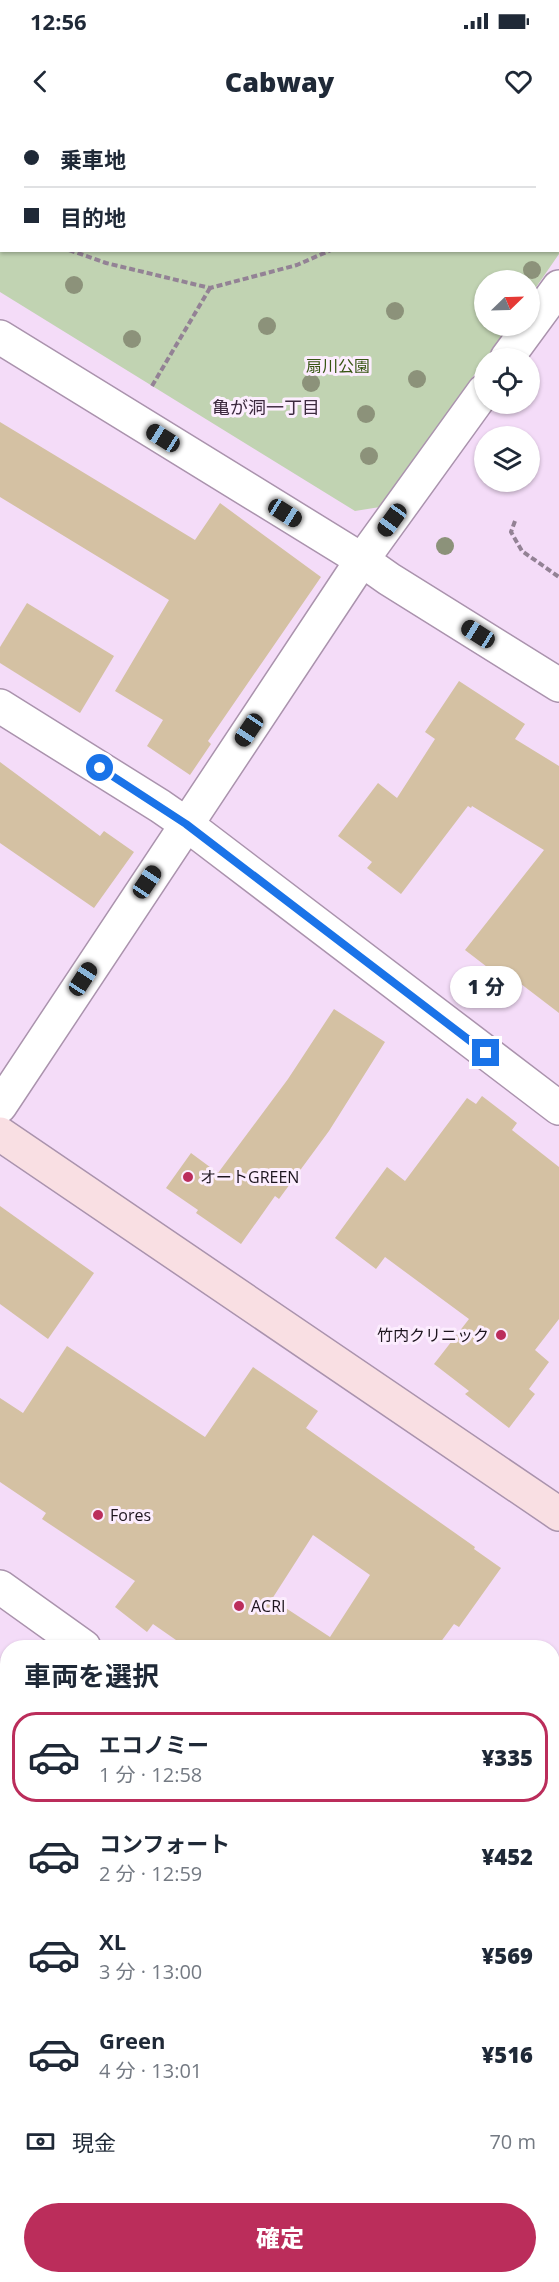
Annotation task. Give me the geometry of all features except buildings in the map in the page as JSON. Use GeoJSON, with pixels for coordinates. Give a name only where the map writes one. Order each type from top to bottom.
{"type":"FeatureCollection","features":[{"type":"Feature","properties":{"kind":"street"},"geometry":{"type":"LineString","coordinates":[[514,348],[559,286]]}},
{"type":"Feature","properties":{"kind":"street"},"geometry":{"type":"LineString","coordinates":[[0,337],[362,560],[559,685]]}},
{"type":"Feature","properties":{"kind":"street"},"geometry":{"type":"LineString","coordinates":[[0,1106],[362,560],[474,404]]}},
{"type":"Feature","properties":{"kind":"street"},"geometry":{"type":"LineString","coordinates":[[0,706],[186,824],[559,1108]]}},
{"type":"Feature","properties":{"kind":"street"},"geometry":{"type":"LineString","coordinates":[[0,1134],[559,1514]]}},
{"type":"Feature","properties":{"kind":"street"},"geometry":{"type":"LineString","coordinates":[[0,1587],[74,1640]]}},
{"type":"Feature","properties":{"kind":"path"},"geometry":{"type":"LineString","coordinates":[[75,252],[106,263],[210,288],[297,265],[327,252]]}},
{"type":"Feature","properties":{"kind":"path"},"geometry":{"type":"LineString","coordinates":[[148,394],[210,288]]}},
{"type":"Feature","properties":{"kind":"path"},"geometry":{"type":"LineString","coordinates":[[515,521],[511,532],[522,551],[559,577]]}},
{"type":"Feature","properties":{"kind":"green space","name":"扇川公園"},"geometry":{"type":"Polygon","coordinates":[[[0,252],[559,252],[540,282],[540,270],[474,270],[474,336],[502,336],[493,348],[474,348],[474,375],[380,507],[355,511],[0,292],[0,252]]]}},
{"type":"Feature","properties":{"kind":"place","name":"オートGREEN"},"geometry":{"type":"Point","coordinates":[188,1177]}},
{"type":"Feature","properties":{"kind":"place","name":"竹内クリニック"},"geometry":{"type":"Point","coordinates":[501,1335]}},
{"type":"Feature","properties":{"kind":"place","name":"Fores"},"geometry":{"type":"Point","coordinates":[98,1515]}},
{"type":"Feature","properties":{"kind":"place","name":"ACRI"},"geometry":{"type":"Point","coordinates":[239,1606]}},
{"type":"Feature","properties":{"kind":"district","name":"亀が洞一丁目"},"geometry":{"type":"Point","coordinates":[266,408]}},
{"type":"Feature","properties":{"kind":"route"},"geometry":{"type":"LineString","coordinates":[[100,768],[186,824],[486,1053]]}}]}
